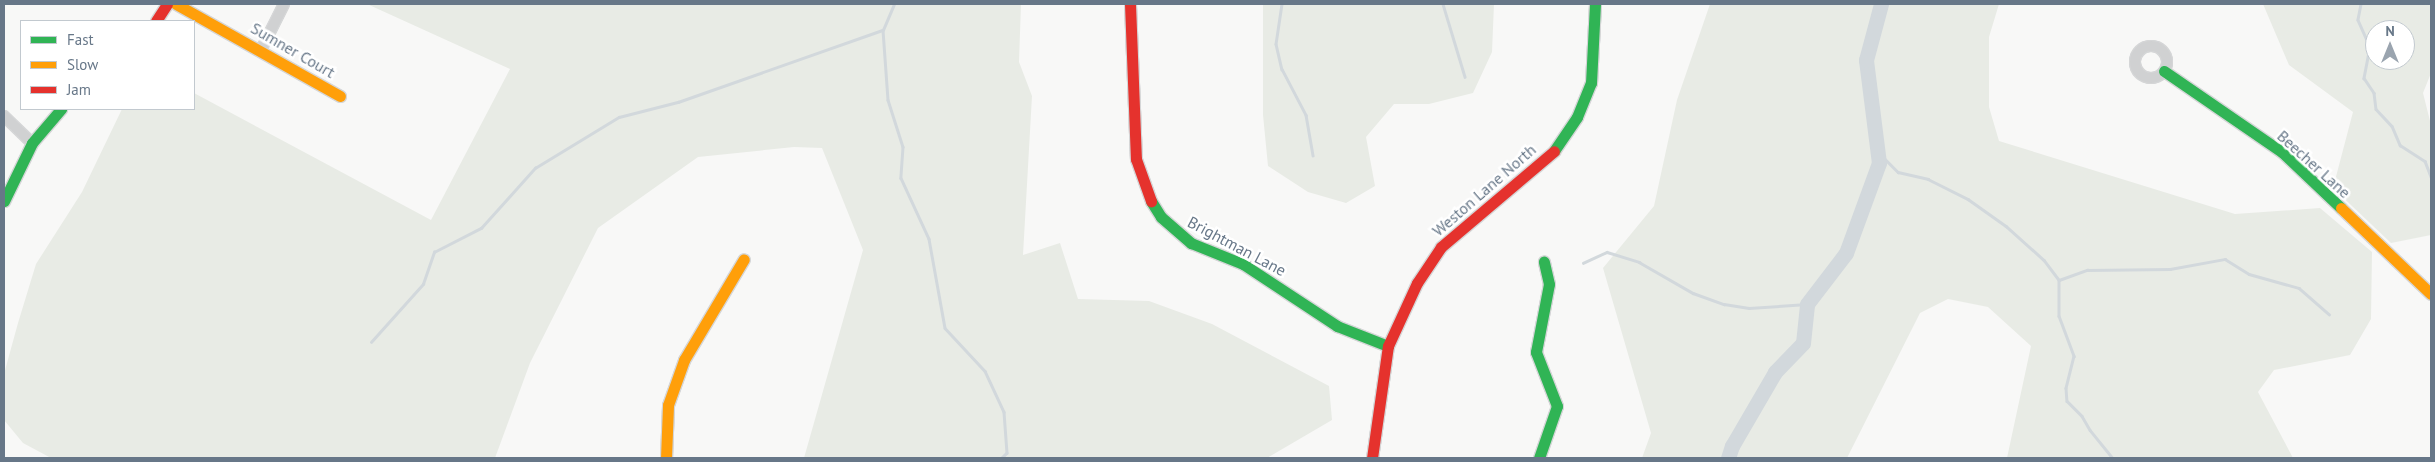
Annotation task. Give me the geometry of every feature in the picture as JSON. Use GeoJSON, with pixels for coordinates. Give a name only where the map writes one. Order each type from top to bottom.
{"type":"FeatureCollection","features":[{"type":"Feature","properties":{"kind":"street"},"geometry":{"type":"LineString","coordinates":[[157,20],[167,4]]}},
{"type":"Feature","properties":{"kind":"street","name":"Sumner Court"},"geometry":{"type":"LineString","coordinates":[[176,4],[340,96]]}},
{"type":"Feature","properties":{"kind":"street"},"geometry":{"type":"LineString","coordinates":[[261,50],[284,4]]}},
{"type":"Feature","properties":{"kind":"street","name":"Brightman Lane"},"geometry":{"type":"LineString","coordinates":[[1130,4],[1136,159],[1145,191],[1161,217],[1191,243],[1266,277],[1337,326],[1388,346]]}},
{"type":"Feature","properties":{"kind":"street","name":"Weston Lane North"},"geometry":{"type":"LineString","coordinates":[[1372,458],[1388,346],[1417,284],[1441,247],[1555,150],[1578,118],[1591,83],[1595,4]]}},
{"type":"Feature","properties":{"kind":"street","name":"Beecher Lane"},"geometry":{"type":"LineString","coordinates":[[2164,71],[2282,152],[2431,294]]}},
{"type":"Feature","properties":{"kind":"street"},"geometry":{"type":"LineString","coordinates":[[4,201],[32,143],[60,110]]}},
{"type":"Feature","properties":{"kind":"street"},"geometry":{"type":"LineString","coordinates":[[4,116],[32,143]]}},
{"type":"Feature","properties":{"kind":"street"},"geometry":{"type":"LineString","coordinates":[[666,458],[668,405],[684,360],[744,259]]}},
{"type":"Feature","properties":{"kind":"street"},"geometry":{"type":"LineString","coordinates":[[1539,458],[1557,406],[1536,352],[1549,284],[1544,262]]}},
{"type":"Feature","properties":{"kind":"shaded area"},"geometry":{"type":"Polygon","coordinates":[[[367,4],[1021,4],[1019,62],[1032,96],[1023,255],[1060,243],[1078,299],[1149,301],[1212,324],[1329,386],[1332,420],[1267,458],[804,458],[863,250],[822,148],[794,147],[698,157],[598,228],[530,363],[495,458],[51,458],[23,443],[4,420],[4,374],[36,264],[82,192],[122,110],[195,110],[195,94],[431,220],[510,69],[367,4]]]}},
{"type":"Feature","properties":{"kind":"shaded area"},"geometry":{"type":"Polygon","coordinates":[[[1263,4],[1494,4],[1492,52],[1473,93],[1429,104],[1394,104],[1366,137],[1375,186],[1346,203],[1308,192],[1268,166],[1263,115],[1263,4]]]}},
{"type":"Feature","properties":{"kind":"shaded area"},"geometry":{"type":"Polygon","coordinates":[[[1710,4],[1999,4],[1989,37],[1989,107],[1999,141],[2235,214],[2320,208],[2372,252],[2371,319],[2350,355],[2274,370],[2258,392],[2293,458],[2007,458],[2031,346],[1988,307],[1948,299],[1920,313],[1847,458],[1642,458],[1651,433],[1603,268],[1654,206],[1677,100],[1710,4]]]}},
{"type":"Feature","properties":{"kind":"shaded area"},"geometry":{"type":"Polygon","coordinates":[[[2263,4],[2431,4],[2431,73],[2423,93],[2431,125],[2431,235],[2391,243],[2333,188],[2353,112],[2289,65],[2263,4]]]}},
{"type":"Feature","properties":{"kind":"waterway"},"geometry":{"type":"LineString","coordinates":[[371,342],[423,284],[434,252],[481,228],[535,168],[619,117],[678,102],[883,30],[894,4]]}},
{"type":"Feature","properties":{"kind":"waterway"},"geometry":{"type":"LineString","coordinates":[[1282,4],[1276,44],[1282,69],[1306,115],[1313,155]]}},
{"type":"Feature","properties":{"kind":"waterway"},"geometry":{"type":"LineString","coordinates":[[1443,4],[1465,77]]}},
{"type":"Feature","properties":{"kind":"waterway"},"geometry":{"type":"LineString","coordinates":[[1728,458],[1732,446],[1775,372],[1803,343],[1807,304],[1846,253],[1879,163],[1866,60],[1881,4]]}},
{"type":"Feature","properties":{"kind":"waterway"},"geometry":{"type":"LineString","coordinates":[[2361,4],[2358,20],[2370,47],[2364,78],[2374,93],[2376,109],[2392,126],[2400,145],[2425,161],[2431,177]]}},
{"type":"Feature","properties":{"kind":"waterway"},"geometry":{"type":"LineString","coordinates":[[883,30],[888,100],[903,147],[901,178],[929,239],[945,328],[985,371],[1004,412],[1007,453],[1002,458]]}},
{"type":"Feature","properties":{"kind":"waterway"},"geometry":{"type":"LineString","coordinates":[[1877,151],[1898,172],[1928,179],[1968,199],[2006,226],[2044,260],[2059,280],[2059,316],[2074,356],[2066,388],[2067,401],[2082,416],[2090,430],[2113,458]]}},
{"type":"Feature","properties":{"kind":"waterway"},"geometry":{"type":"LineString","coordinates":[[1583,263],[1607,252],[1639,262],[1693,293],[1724,304],[1749,308],[1807,304]]}},
{"type":"Feature","properties":{"kind":"waterway"},"geometry":{"type":"LineString","coordinates":[[2059,280],[2087,270],[2170,269],[2225,259],[2249,274],[2299,288],[2329,314]]}},
{"type":"Feature","properties":{"kind":"traffic: fast"},"geometry":{"type":"LineString","coordinates":[[1554,151],[1577,117],[1591,83],[1595,4]]}},
{"type":"Feature","properties":{"kind":"traffic: fast"},"geometry":{"type":"LineString","coordinates":[[2164,71],[2282,152],[2341,208]]}},
{"type":"Feature","properties":{"kind":"traffic: fast"},"geometry":{"type":"LineString","coordinates":[[4,201],[32,143],[60,110]]}},
{"type":"Feature","properties":{"kind":"traffic: fast"},"geometry":{"type":"LineString","coordinates":[[1151,201],[1161,217],[1191,243],[1243,264],[1337,326],[1388,346]]}},
{"type":"Feature","properties":{"kind":"traffic: fast"},"geometry":{"type":"LineString","coordinates":[[1539,458],[1557,406],[1536,352],[1549,284],[1544,262]]}},
{"type":"Feature","properties":{"kind":"traffic: slow"},"geometry":{"type":"LineString","coordinates":[[176,4],[340,96]]}},
{"type":"Feature","properties":{"kind":"traffic: slow"},"geometry":{"type":"LineString","coordinates":[[2341,208],[2431,294]]}},
{"type":"Feature","properties":{"kind":"traffic: slow"},"geometry":{"type":"LineString","coordinates":[[666,458],[668,405],[684,360],[744,259]]}},
{"type":"Feature","properties":{"kind":"traffic: jam"},"geometry":{"type":"LineString","coordinates":[[157,20],[167,4]]}},
{"type":"Feature","properties":{"kind":"traffic: jam"},"geometry":{"type":"LineString","coordinates":[[1130,4],[1136,159],[1151,201]]}},
{"type":"Feature","properties":{"kind":"traffic: jam"},"geometry":{"type":"LineString","coordinates":[[1372,458],[1388,346],[1417,283],[1441,247],[1554,151]]}}]}
